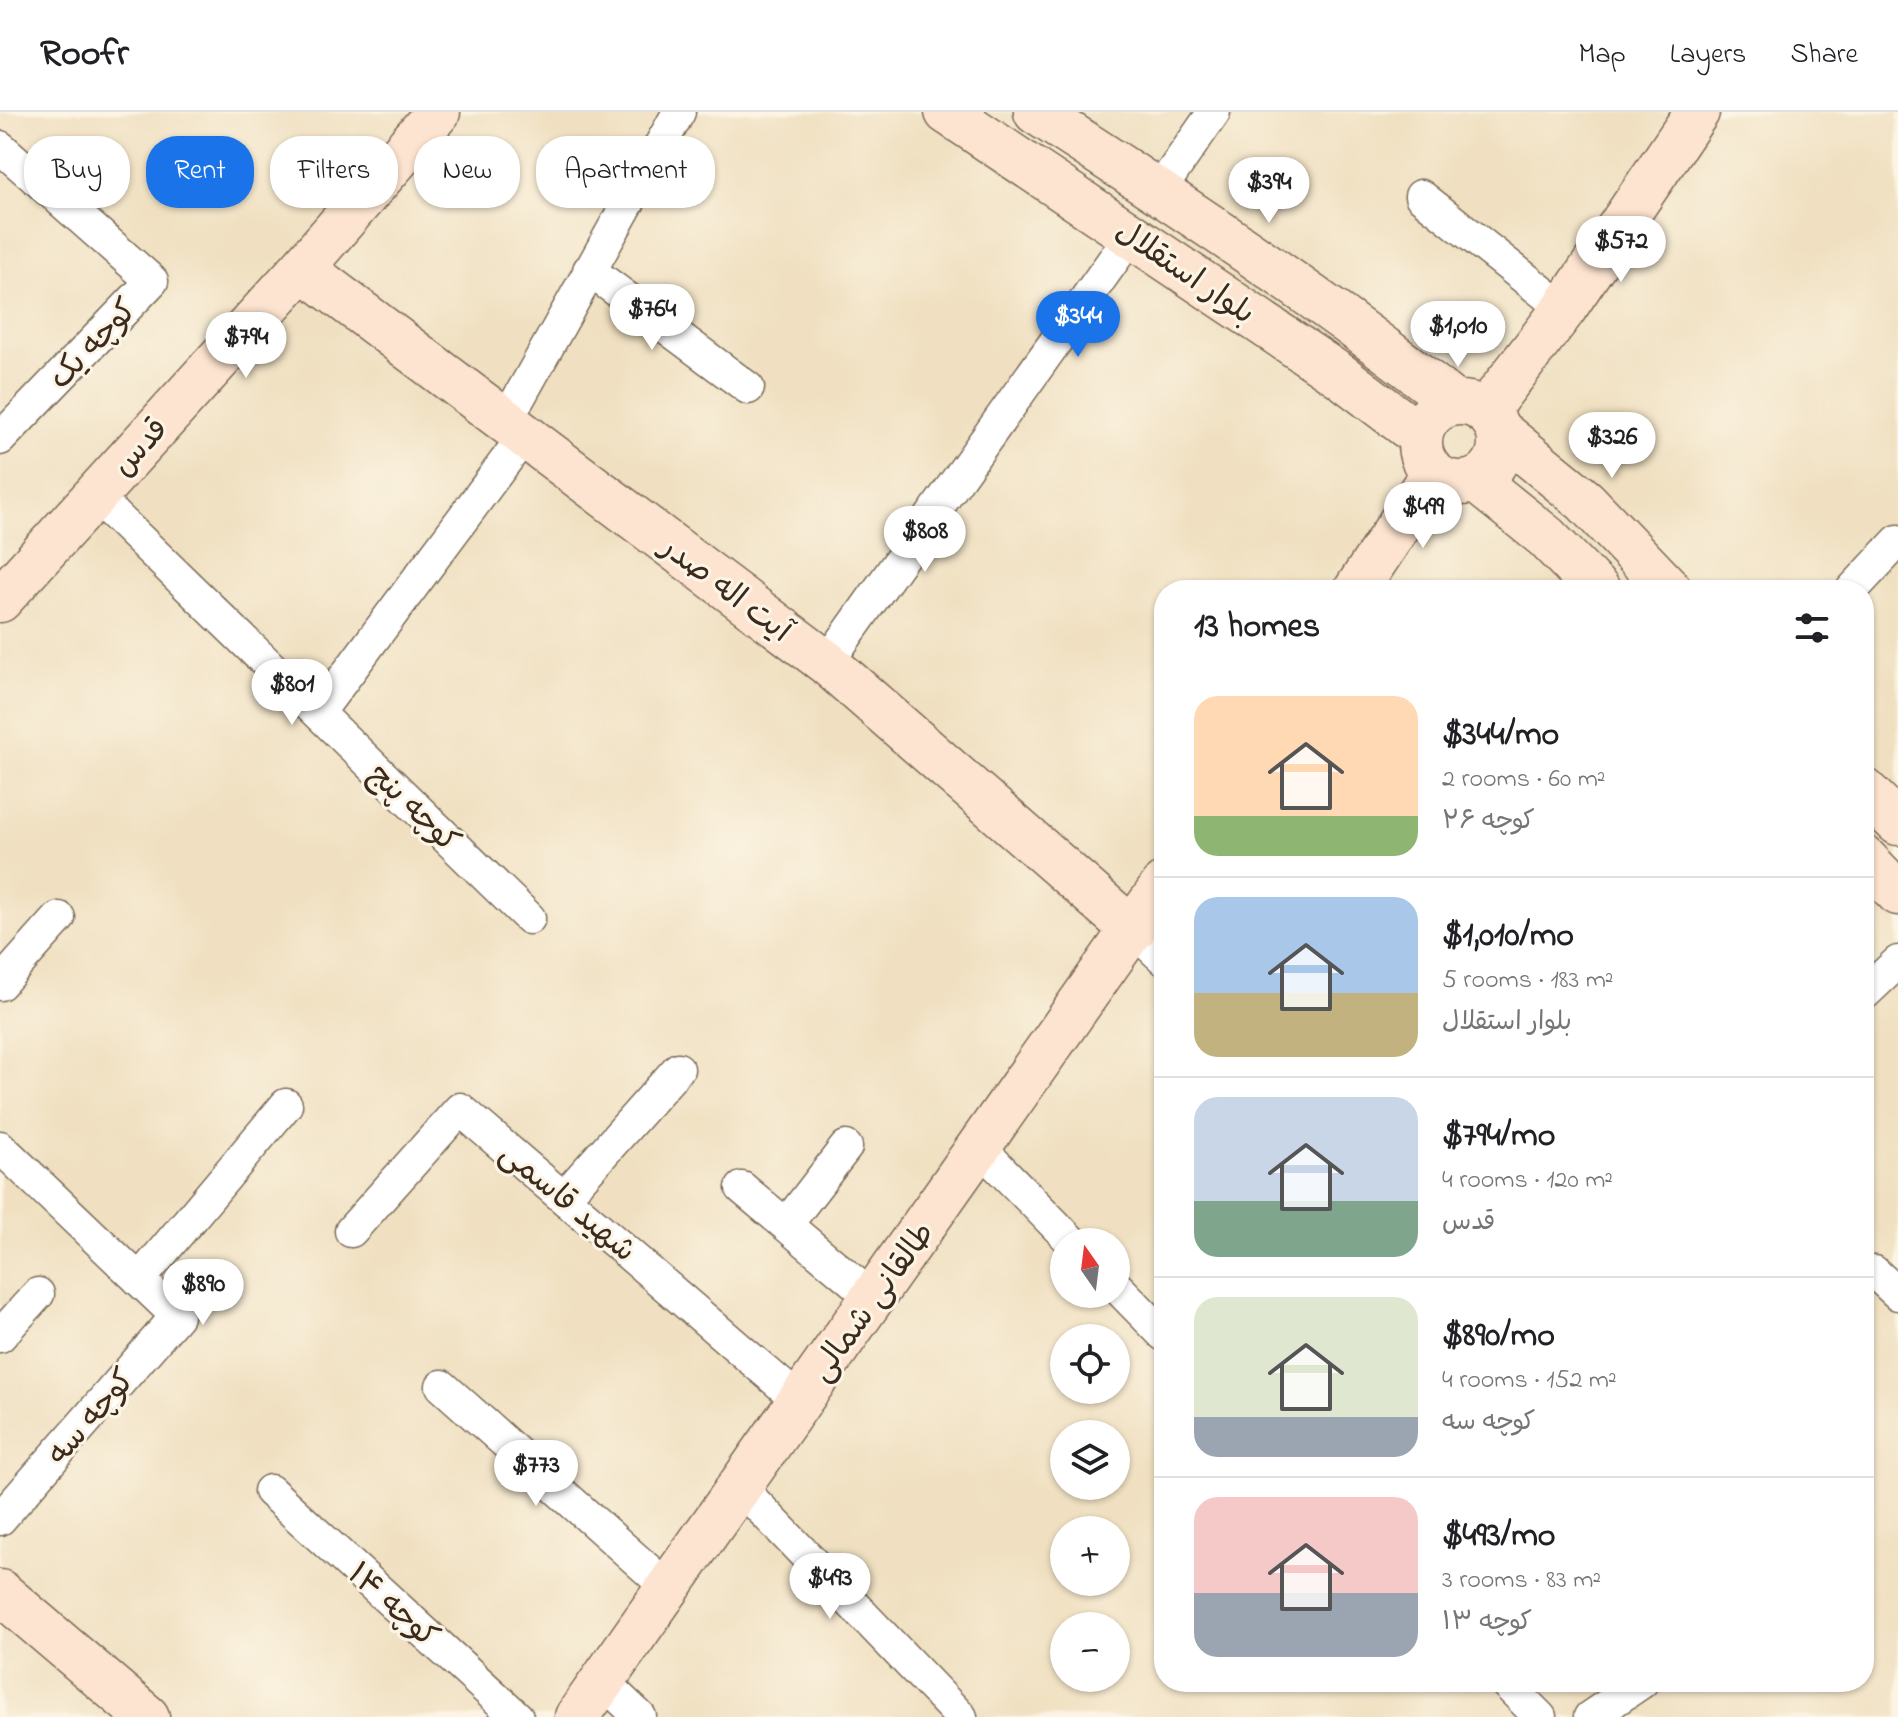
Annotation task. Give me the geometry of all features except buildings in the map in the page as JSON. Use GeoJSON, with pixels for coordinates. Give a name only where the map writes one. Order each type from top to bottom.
{"type":"FeatureCollection","features":[{"type":"Feature","properties":{"kind":"main road","name":"قدس"},"geometry":{"type":"LineString","coordinates":[[0,600],[302,268],[438,112]]}},
{"type":"Feature","properties":{"kind":"main road","name":"بلوار استقلال"},"geometry":{"type":"LineString","coordinates":[[947,112],[1341,376],[1426,455]]}},
{"type":"Feature","properties":{"kind":"main road","name":"بلوار استقلال"},"geometry":{"type":"LineString","coordinates":[[1036,112],[1159,191],[1479,415],[1585,501],[1660,580]]}},
{"type":"Feature","properties":{"kind":"main road"},"geometry":{"type":"LineString","coordinates":[[1479,415],[1564,309],[1697,112]]}},
{"type":"Feature","properties":{"kind":"main road","name":"آیت اله صدر"},"geometry":{"type":"LineString","coordinates":[[302,268],[827,663],[1149,945]]}},
{"type":"Feature","properties":{"kind":"main road"},"geometry":{"type":"LineString","coordinates":[[1361,580],[1426,455],[1432,414],[1479,415]]}},
{"type":"Feature","properties":{"kind":"main road"},"geometry":{"type":"LineString","coordinates":[[1426,455],[1446,481],[1475,480],[1488,472],[1496,459],[1479,415]]}},
{"type":"Feature","properties":{"kind":"main road"},"geometry":{"type":"LineString","coordinates":[[1475,480],[1546,537],[1588,580]]}},
{"type":"Feature","properties":{"kind":"main road"},"geometry":{"type":"LineString","coordinates":[[1874,800],[1898,823]]}},
{"type":"Feature","properties":{"kind":"main road"},"geometry":{"type":"LineString","coordinates":[[1874,868],[1898,893]]}},
{"type":"Feature","properties":{"kind":"main road","name":"طالقانی شمالی"},"geometry":{"type":"LineString","coordinates":[[577,1717],[980,1148],[1149,945],[1154,925]]}},
{"type":"Feature","properties":{"kind":"main road"},"geometry":{"type":"LineString","coordinates":[[0,1592],[147,1717]]}},
{"type":"Feature","properties":{"kind":"street"},"geometry":{"type":"LineString","coordinates":[[318,713],[515,428],[589,270],[679,112]]}},
{"type":"Feature","properties":{"kind":"street"},"geometry":{"type":"LineString","coordinates":[[1159,191],[1214,112]]}},
{"type":"Feature","properties":{"kind":"street","name":"کوچه یک"},"geometry":{"type":"LineString","coordinates":[[0,147],[152,281],[0,439]]}},
{"type":"Feature","properties":{"kind":"street"},"geometry":{"type":"LineString","coordinates":[[1421,196],[1564,309]]}},
{"type":"Feature","properties":{"kind":"street"},"geometry":{"type":"LineString","coordinates":[[827,663],[1132,234]]}},
{"type":"Feature","properties":{"kind":"street"},"geometry":{"type":"LineString","coordinates":[[589,270],[748,388]]}},
{"type":"Feature","properties":{"kind":"street","name":"کوچه پنج"},"geometry":{"type":"LineString","coordinates":[[94,495],[529,918]]}},
{"type":"Feature","properties":{"kind":"street"},"geometry":{"type":"LineString","coordinates":[[1861,580],[1898,541]]}},
{"type":"Feature","properties":{"kind":"street"},"geometry":{"type":"LineString","coordinates":[[0,984],[59,918]]}},
{"type":"Feature","properties":{"kind":"street"},"geometry":{"type":"LineString","coordinates":[[1874,985],[1898,962]]}},
{"type":"Feature","properties":{"kind":"street"},"geometry":{"type":"LineString","coordinates":[[564,1197],[678,1069]]}},
{"type":"Feature","properties":{"kind":"street"},"geometry":{"type":"LineString","coordinates":[[139,1280],[286,1105]]}},
{"type":"Feature","properties":{"kind":"street","name":"شهید قاسمی"},"geometry":{"type":"LineString","coordinates":[[351,1231],[460,1109],[800,1401]]}},
{"type":"Feature","properties":{"kind":"street","name":"کوچه سه"},"geometry":{"type":"LineString","coordinates":[[0,1147],[177,1316],[0,1519]]}},
{"type":"Feature","properties":{"kind":"street"},"geometry":{"type":"LineString","coordinates":[[786,1225],[846,1147]]}},
{"type":"Feature","properties":{"kind":"street"},"geometry":{"type":"LineString","coordinates":[[980,1148],[1058,1228]]}},
{"type":"Feature","properties":{"kind":"street"},"geometry":{"type":"LineString","coordinates":[[742,1188],[873,1298]]}},
{"type":"Feature","properties":{"kind":"street"},"geometry":{"type":"LineString","coordinates":[[1874,1272],[1898,1294]]}},
{"type":"Feature","properties":{"kind":"street"},"geometry":{"type":"LineString","coordinates":[[0,1336],[38,1294]]}},
{"type":"Feature","properties":{"kind":"street"},"geometry":{"type":"LineString","coordinates":[[1130,1300],[1154,1325]]}},
{"type":"Feature","properties":{"kind":"street"},"geometry":{"type":"LineString","coordinates":[[442,1386],[668,1588]]}},
{"type":"Feature","properties":{"kind":"street"},"geometry":{"type":"LineString","coordinates":[[740,1487],[961,1717]]}},
{"type":"Feature","properties":{"kind":"street","name":"کوچه ۱۴"},"geometry":{"type":"LineString","coordinates":[[270,1491],[517,1717]]}},
{"type":"Feature","properties":{"kind":"street"},"geometry":{"type":"LineString","coordinates":[[602,1681],[640,1717]]}},
{"type":"Feature","properties":{"kind":"street"},"geometry":{"type":"LineString","coordinates":[[1515,1692],[1540,1717]]}},
{"type":"Feature","properties":{"kind":"street"},"geometry":{"type":"LineString","coordinates":[[1590,1717],[1627,1692]]}}]}
